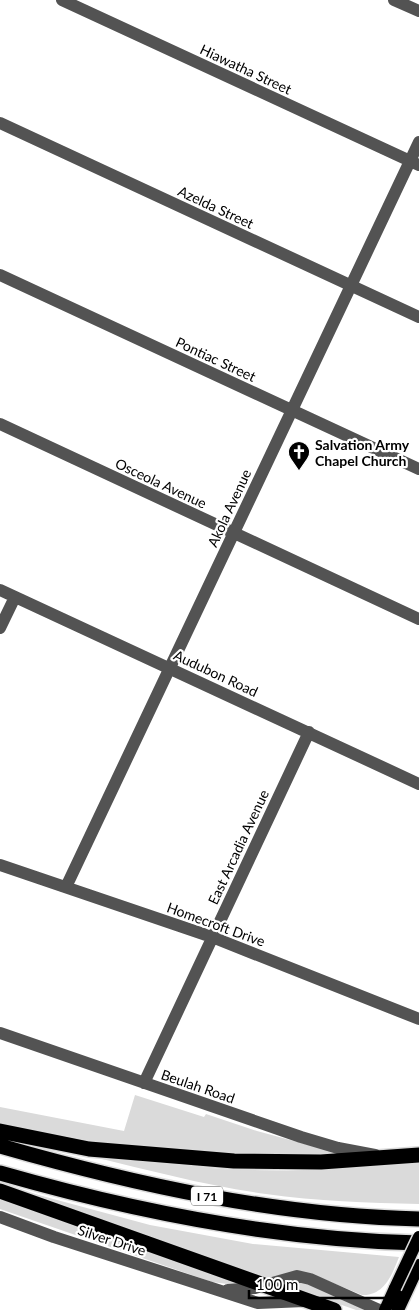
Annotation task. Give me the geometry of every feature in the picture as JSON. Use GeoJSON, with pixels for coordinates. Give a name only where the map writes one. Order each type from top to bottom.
{"type":"FeatureCollection","features":[{"type":"Feature","properties":{"kind":"highway"},"geometry":{"type":"LineString","coordinates":[[0,1131],[89,1149],[171,1158],[286,1163],[419,1155]]}},
{"type":"Feature","properties":{"kind":"highway","name":"I 71"},"geometry":{"type":"LineString","coordinates":[[0,1146],[99,1174],[183,1192],[349,1216],[419,1219]]}},
{"type":"Feature","properties":{"kind":"highway","name":"I 71"},"geometry":{"type":"LineString","coordinates":[[0,1173],[97,1200],[258,1231],[348,1240],[419,1243]]}},
{"type":"Feature","properties":{"kind":"highway"},"geometry":{"type":"LineString","coordinates":[[0,1191],[334,1310]]}},
{"type":"Feature","properties":{"kind":"main road"},"geometry":{"type":"LineString","coordinates":[[398,1310],[402,1288],[419,1237]]}},
{"type":"Feature","properties":{"kind":"main road"},"geometry":{"type":"LineString","coordinates":[[385,1310],[419,1265]]}},
{"type":"Feature","properties":{"kind":"street","name":"Hiawatha Street"},"geometry":{"type":"LineString","coordinates":[[62,0],[414,163]]}},
{"type":"Feature","properties":{"kind":"street"},"geometry":{"type":"LineString","coordinates":[[394,0],[419,11]]}},
{"type":"Feature","properties":{"kind":"street","name":"Azelda Street"},"geometry":{"type":"LineString","coordinates":[[0,123],[419,317]]}},
{"type":"Feature","properties":{"kind":"street","name":"Akola Avenue"},"geometry":{"type":"LineString","coordinates":[[66,887],[291,410],[351,286],[414,163],[419,142]]}},
{"type":"Feature","properties":{"kind":"street","name":"Pontiac Street"},"geometry":{"type":"LineString","coordinates":[[0,275],[419,469]]}},
{"type":"Feature","properties":{"kind":"street","name":"Osceola Avenue"},"geometry":{"type":"LineString","coordinates":[[0,424],[419,619]]}},
{"type":"Feature","properties":{"kind":"street","name":"Audubon Road"},"geometry":{"type":"LineString","coordinates":[[0,590],[419,784]]}},
{"type":"Feature","properties":{"kind":"street"},"geometry":{"type":"LineString","coordinates":[[0,628],[15,597]]}},
{"type":"Feature","properties":{"kind":"street","name":"East Arcadia Avenue"},"geometry":{"type":"LineString","coordinates":[[144,1083],[309,732]]}},
{"type":"Feature","properties":{"kind":"street","name":"Homecroft Drive"},"geometry":{"type":"LineString","coordinates":[[0,865],[212,937],[419,1019]]}},
{"type":"Feature","properties":{"kind":"street","name":"Beulah Road"},"geometry":{"type":"LineString","coordinates":[[0,1033],[329,1145],[390,1157]]}},
{"type":"Feature","properties":{"kind":"street","name":"Silver Drive"},"geometry":{"type":"LineString","coordinates":[[0,1217],[258,1303],[311,1301]]}},
{"type":"Feature","properties":{"kind":"street","name":"Silver Drive"},"geometry":{"type":"LineString","coordinates":[[216,1290],[242,1290],[266,1285],[290,1276],[304,1277],[379,1310]]}},
{"type":"Feature","properties":{"kind":"shaded area"},"geometry":{"type":"Polygon","coordinates":[[[135,1095],[204,1117],[206,1114],[257,1131],[338,1153],[338,1157],[253,1157],[125,1148],[41,1134],[0,1124],[0,1107],[124,1131],[135,1095]]]}},
{"type":"Feature","properties":{"kind":"shaded area"},"geometry":{"type":"Polygon","coordinates":[[[95,1155],[221,1169],[288,1171],[419,1163],[419,1204],[342,1201],[266,1194],[180,1178],[94,1157],[95,1155]]]}},
{"type":"Feature","properties":{"kind":"shaded area"},"geometry":{"type":"Polygon","coordinates":[[[31,1193],[150,1225],[253,1244],[399,1257],[386,1283],[382,1288],[370,1294],[362,1295],[309,1273],[269,1279],[30,1195],[31,1193]]]}},
{"type":"Feature","properties":{"kind":"shaded area"},"geometry":{"type":"Polygon","coordinates":[[[0,1200],[244,1281],[243,1286],[212,1282],[0,1209],[0,1200]]]}},
{"type":"Feature","properties":{"kind":"shaded area"},"geometry":{"type":"Polygon","coordinates":[[[299,1281],[365,1310],[356,1310],[288,1286],[289,1282],[299,1281]]]}},
{"type":"Feature","properties":{"kind":"place","name":"Salvation Army Chapel Church"},"geometry":{"type":"Point","coordinates":[299,471]}}]}
